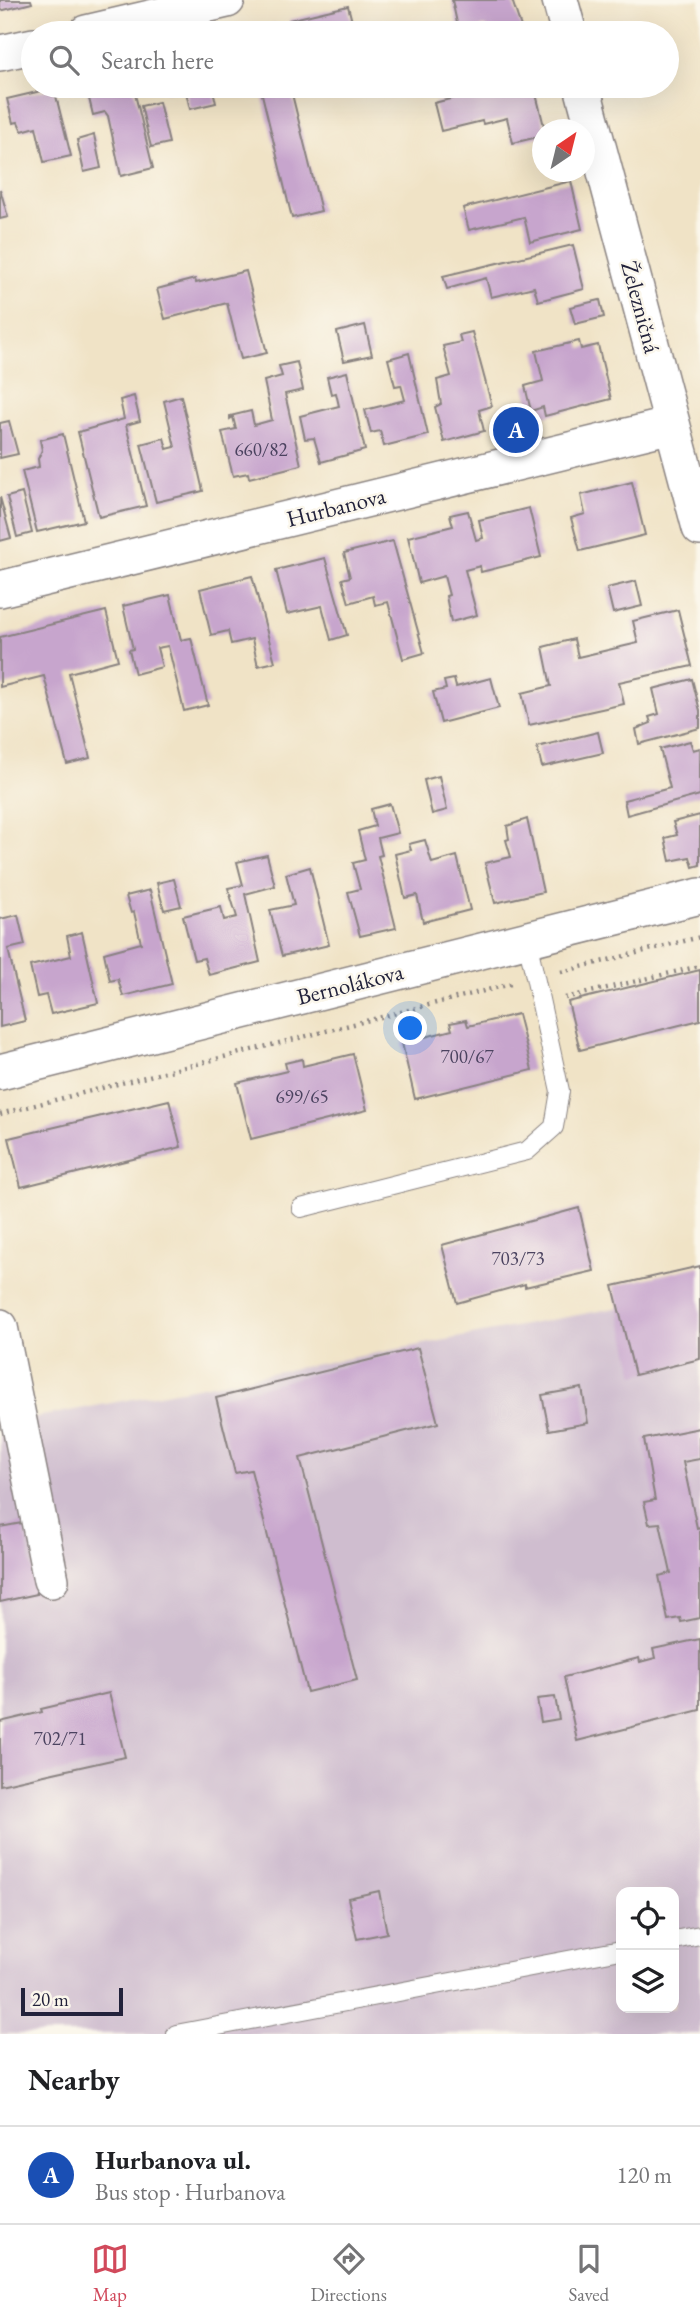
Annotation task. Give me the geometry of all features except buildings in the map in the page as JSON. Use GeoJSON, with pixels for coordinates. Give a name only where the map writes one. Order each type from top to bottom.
{"type":"FeatureCollection","features":[{"type":"Feature","properties":{"kind":"street"},"geometry":{"type":"LineString","coordinates":[[137,21],[227,0]]}},
{"type":"Feature","properties":{"kind":"street"},"geometry":{"type":"LineString","coordinates":[[560,0],[566,21]]}},
{"type":"Feature","properties":{"kind":"street"},"geometry":{"type":"LineString","coordinates":[[0,54],[21,49]]}},
{"type":"Feature","properties":{"kind":"street","name":"Železničná"},"geometry":{"type":"LineString","coordinates":[[585,98],[700,528]]}},
{"type":"Feature","properties":{"kind":"street","name":"Hurbanova"},"geometry":{"type":"LineString","coordinates":[[0,589],[672,425]]}},
{"type":"Feature","properties":{"kind":"street","name":"Bernolákova"},"geometry":{"type":"LineString","coordinates":[[0,1072],[700,896]]}},
{"type":"Feature","properties":{"kind":"street"},"geometry":{"type":"LineString","coordinates":[[0,1327],[51,1580]]}},
{"type":"Feature","properties":{"kind":"lane"},"geometry":{"type":"LineString","coordinates":[[301,1208],[527,1152],[554,1127],[560,1091],[527,940]]}},
{"type":"Feature","properties":{"kind":"lane"},"geometry":{"type":"LineString","coordinates":[[679,1939],[700,1935]]}},
{"type":"Feature","properties":{"kind":"lane"},"geometry":{"type":"LineString","coordinates":[[176,2034],[616,1951]]}},
{"type":"Feature","properties":{"kind":"path"},"geometry":{"type":"LineString","coordinates":[[0,1114],[700,937]]}},
{"type":"Feature","properties":{"kind":"path"},"geometry":{"type":"LineString","coordinates":[[541,1004],[700,965]]}},
{"type":"Feature","properties":{"kind":"shaded area"},"geometry":{"type":"Polygon","coordinates":[[[700,1292],[700,2034],[0,2034],[0,1424],[700,1292]]]}},
{"type":"Feature","properties":{"kind":"place","name":"Hurbanova ul."},"geometry":{"type":"Point","coordinates":[516,430]}}]}
